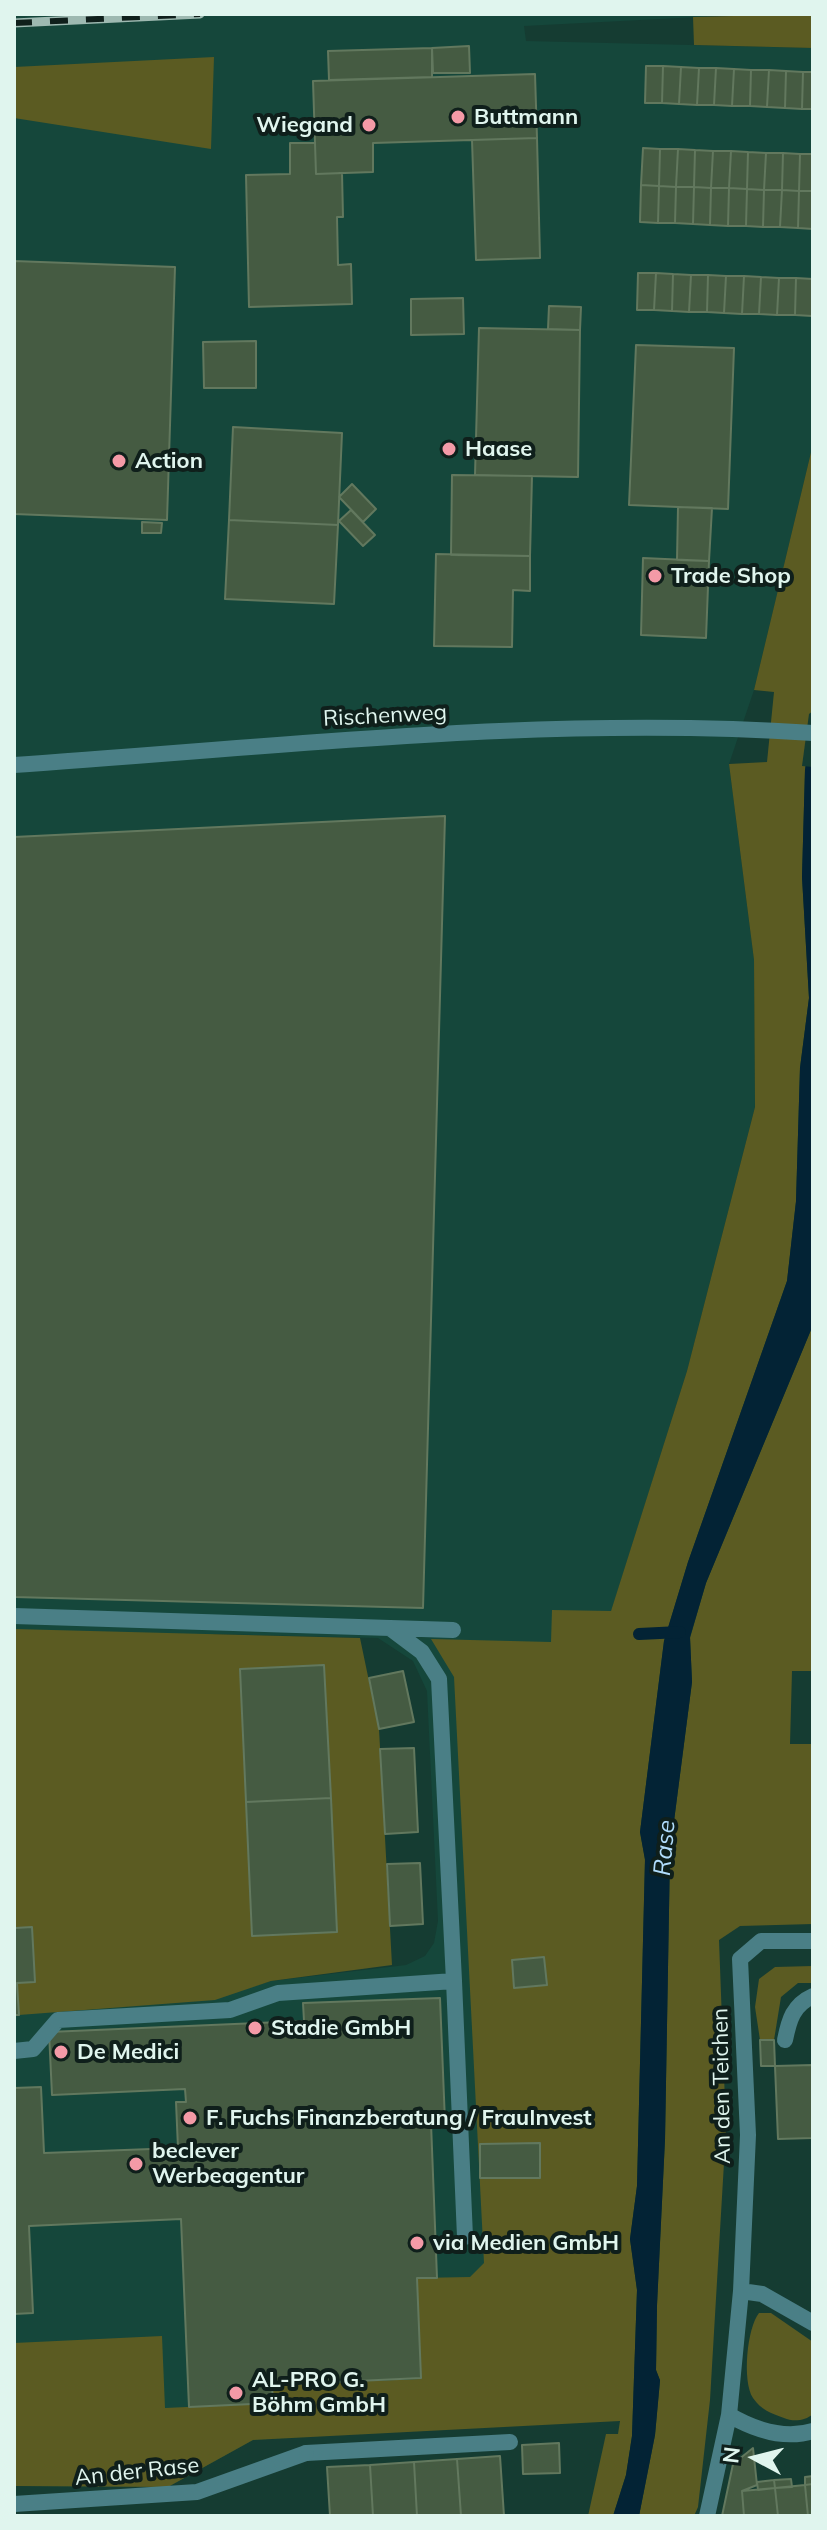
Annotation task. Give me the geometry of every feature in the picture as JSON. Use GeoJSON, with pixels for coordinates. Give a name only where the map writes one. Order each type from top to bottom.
{"type":"FeatureCollection","features":[{"type":"Feature","properties":{"kind":"street","name":"Rischenweg"},"geometry":{"type":"LineString","coordinates":[[14,765],[374,738],[596,728],[813,733]]}},
{"type":"Feature","properties":{"kind":"street"},"geometry":{"type":"LineString","coordinates":[[14,1616],[453,1630]]}},
{"type":"Feature","properties":{"kind":"street"},"geometry":{"type":"LineString","coordinates":[[390,1628],[422,1652],[439,1679],[465,2237]]}},
{"type":"Feature","properties":{"kind":"street","name":"An den Teichen"},"geometry":{"type":"LineString","coordinates":[[707,2516],[729,2415],[741,2291],[748,2135],[740,1959],[761,1941],[813,1941]]}},
{"type":"Feature","properties":{"kind":"street"},"geometry":{"type":"LineString","coordinates":[[14,2051],[33,2049],[58,2020],[230,2010],[278,1993],[454,1981]]}},
{"type":"Feature","properties":{"kind":"street"},"geometry":{"type":"LineString","coordinates":[[785,2040],[790,2017],[802,2001],[813,1996]]}},
{"type":"Feature","properties":{"kind":"street"},"geometry":{"type":"LineString","coordinates":[[741,2291],[762,2294],[813,2323]]}},
{"type":"Feature","properties":{"kind":"street"},"geometry":{"type":"LineString","coordinates":[[729,2415],[747,2425],[784,2435],[813,2431]]}},
{"type":"Feature","properties":{"kind":"street","name":"An der Rase"},"geometry":{"type":"LineString","coordinates":[[14,2504],[197,2492],[306,2453],[510,2442]]}},
{"type":"Feature","properties":{"kind":"shaded area"},"geometry":{"type":"Polygon","coordinates":[[[14,14],[757,14],[524,26],[526,41],[813,48],[813,444],[754,690],[729,764],[754,960],[755,1107],[687,1371],[611,1612],[573,2421],[253,2440],[168,2487],[14,2486],[14,14]],[[213,1634],[234,1992],[271,1981],[406,1965],[425,1956],[434,1943],[438,1921],[427,1691],[413,1661],[378,1638],[213,1634]]]}},
{"type":"Feature","properties":{"kind":"shaded area"},"geometry":{"type":"Polygon","coordinates":[[[813,14],[813,48],[694,45],[693,17],[813,14]]]}},
{"type":"Feature","properties":{"kind":"shaded area"},"geometry":{"type":"Polygon","coordinates":[[[214,57],[211,149],[14,118],[14,67],[214,57]]]}},
{"type":"Feature","properties":{"kind":"shaded area"},"geometry":{"type":"Polygon","coordinates":[[[813,444],[813,715],[805,770],[802,877],[809,998],[800,1068],[796,1202],[787,1281],[688,1562],[664,1641],[640,1832],[645,1859],[637,2186],[630,2239],[637,2290],[632,2436],[626,2475],[613,2516],[588,2516],[606,2434],[618,2434],[620,2421],[253,2440],[168,2487],[14,2486],[14,2343],[162,2336],[165,2408],[272,2403],[272,2385],[421,2379],[417,2278],[470,2277],[484,2263],[454,1677],[431,1639],[551,1642],[552,1610],[611,1611],[687,1371],[755,1107],[754,960],[729,764],[767,762],[774,692],[754,690],[813,444]]]}},
{"type":"Feature","properties":{"kind":"shaded area"},"geometry":{"type":"Polygon","coordinates":[[[813,1325],[813,1671],[792,1671],[790,1744],[813,1744],[813,1924],[740,1926],[719,1940],[726,2129],[710,2400],[698,2507],[694,2516],[639,2516],[655,2435],[660,2381],[656,2370],[657,2305],[665,2139],[670,1852],[692,1682],[690,1638],[706,1583],[813,1325]]]}},
{"type":"Feature","properties":{"kind":"shaded area"},"geometry":{"type":"Polygon","coordinates":[[[14,1629],[360,1638],[379,1729],[392,1965],[271,1981],[215,2000],[19,2015],[17,1983],[34,1981],[32,1927],[15,1928],[14,1916],[14,1629]]]}},
{"type":"Feature","properties":{"kind":"shaded area"},"geometry":{"type":"Polygon","coordinates":[[[813,1966],[813,1983],[798,1983],[781,1997],[774,2040],[760,2040],[755,2007],[759,1979],[775,1967],[813,1966]]]}},
{"type":"Feature","properties":{"kind":"shaded area"},"geometry":{"type":"Polygon","coordinates":[[[759,2313],[771,2313],[813,2342],[813,2414],[806,2418],[784,2418],[763,2408],[753,2398],[748,2380],[747,2355],[751,2330],[759,2313]]]}},
{"type":"Feature","properties":{"kind":"water","name":"Rase"},"geometry":{"type":"Polygon","coordinates":[[[813,715],[813,1325],[706,1583],[690,1637],[692,1682],[670,1852],[665,2139],[657,2305],[656,2370],[660,2380],[655,2435],[639,2516],[613,2516],[626,2475],[632,2436],[637,2290],[630,2239],[637,2186],[645,1860],[640,1832],[664,1641],[688,1562],[787,1281],[796,1201],[800,1068],[809,998],[802,877],[805,770],[813,715]]]}},
{"type":"Feature","properties":{"kind":"pier"},"geometry":{"type":"Polygon","coordinates":[[[813,711],[813,767],[802,766],[809,714],[813,711]]]}},
{"type":"Feature","properties":{"kind":"building"},"geometry":{"type":"Polygon","coordinates":[[[469,46],[470,73],[433,73],[432,48],[469,46]]]}},
{"type":"Feature","properties":{"kind":"building"},"geometry":{"type":"Polygon","coordinates":[[[432,48],[432,77],[329,80],[328,51],[432,48]]]}},
{"type":"Feature","properties":{"kind":"building"},"geometry":{"type":"Polygon","coordinates":[[[646,66],[663,66],[662,103],[645,103],[646,66]]]}},
{"type":"Feature","properties":{"kind":"building"},"geometry":{"type":"Polygon","coordinates":[[[663,66],[681,67],[679,104],[662,103],[663,66]]]}},
{"type":"Feature","properties":{"kind":"building"},"geometry":{"type":"Polygon","coordinates":[[[681,67],[699,68],[697,105],[679,104],[681,67]]]}},
{"type":"Feature","properties":{"kind":"building"},"geometry":{"type":"Polygon","coordinates":[[[699,68],[716,68],[714,105],[697,105],[699,68]]]}},
{"type":"Feature","properties":{"kind":"building"},"geometry":{"type":"Polygon","coordinates":[[[716,68],[734,69],[732,106],[714,105],[716,68]]]}},
{"type":"Feature","properties":{"kind":"building"},"geometry":{"type":"Polygon","coordinates":[[[734,69],[751,70],[750,106],[732,106],[734,69]]]}},
{"type":"Feature","properties":{"kind":"building"},"geometry":{"type":"Polygon","coordinates":[[[751,70],[769,70],[767,107],[750,106],[751,70]]]}},
{"type":"Feature","properties":{"kind":"building"},"geometry":{"type":"Polygon","coordinates":[[[769,70],[786,71],[785,108],[767,107],[769,70]]]}},
{"type":"Feature","properties":{"kind":"building"},"geometry":{"type":"Polygon","coordinates":[[[786,71],[803,72],[802,109],[785,108],[786,71]]]}},
{"type":"Feature","properties":{"kind":"building"},"geometry":{"type":"Polygon","coordinates":[[[803,72],[813,72],[813,109],[802,109],[803,72]]]}},
{"type":"Feature","properties":{"kind":"building"},"geometry":{"type":"Polygon","coordinates":[[[535,74],[537,138],[373,143],[373,172],[316,174],[313,81],[535,74]]]}},
{"type":"Feature","properties":{"kind":"building"},"geometry":{"type":"Polygon","coordinates":[[[537,138],[540,258],[476,260],[472,140],[537,138]]]}},
{"type":"Feature","properties":{"kind":"building"},"geometry":{"type":"Polygon","coordinates":[[[290,143],[315,143],[316,174],[342,173],[343,217],[337,217],[338,265],[351,264],[352,304],[249,307],[246,175],[290,174],[290,143]]]}},
{"type":"Feature","properties":{"kind":"building"},"geometry":{"type":"Polygon","coordinates":[[[643,148],[660,149],[659,186],[641,185],[643,148]]]}},
{"type":"Feature","properties":{"kind":"building"},"geometry":{"type":"Polygon","coordinates":[[[660,149],[678,149],[676,187],[659,186],[660,149]]]}},
{"type":"Feature","properties":{"kind":"building"},"geometry":{"type":"Polygon","coordinates":[[[678,149],[695,150],[694,187],[676,187],[678,149]]]}},
{"type":"Feature","properties":{"kind":"building"},"geometry":{"type":"Polygon","coordinates":[[[695,150],[713,151],[711,188],[694,187],[695,150]]]}},
{"type":"Feature","properties":{"kind":"building"},"geometry":{"type":"Polygon","coordinates":[[[713,151],[731,151],[729,188],[711,188],[713,151]]]}},
{"type":"Feature","properties":{"kind":"building"},"geometry":{"type":"Polygon","coordinates":[[[731,151],[748,152],[747,189],[729,188],[731,151]]]}},
{"type":"Feature","properties":{"kind":"building"},"geometry":{"type":"Polygon","coordinates":[[[748,152],[766,153],[764,190],[747,189],[748,152]]]}},
{"type":"Feature","properties":{"kind":"building"},"geometry":{"type":"Polygon","coordinates":[[[766,153],[783,153],[782,190],[764,190],[766,153]]]}},
{"type":"Feature","properties":{"kind":"building"},"geometry":{"type":"Polygon","coordinates":[[[783,153],[800,154],[799,191],[782,190],[783,153]]]}},
{"type":"Feature","properties":{"kind":"building"},"geometry":{"type":"Polygon","coordinates":[[[800,154],[813,154],[813,191],[799,191],[800,154]]]}},
{"type":"Feature","properties":{"kind":"building"},"geometry":{"type":"Polygon","coordinates":[[[641,185],[659,186],[658,223],[640,222],[641,185]]]}},
{"type":"Feature","properties":{"kind":"building"},"geometry":{"type":"Polygon","coordinates":[[[659,186],[676,187],[675,223],[658,223],[659,186]]]}},
{"type":"Feature","properties":{"kind":"building"},"geometry":{"type":"Polygon","coordinates":[[[676,187],[694,187],[693,224],[675,223],[676,187]]]}},
{"type":"Feature","properties":{"kind":"building"},"geometry":{"type":"Polygon","coordinates":[[[694,187],[711,188],[710,225],[693,224],[694,187]]]}},
{"type":"Feature","properties":{"kind":"building"},"geometry":{"type":"Polygon","coordinates":[[[711,188],[729,188],[728,226],[710,225],[711,188]]]}},
{"type":"Feature","properties":{"kind":"building"},"geometry":{"type":"Polygon","coordinates":[[[729,188],[747,189],[746,226],[728,226],[729,188]]]}},
{"type":"Feature","properties":{"kind":"building"},"geometry":{"type":"Polygon","coordinates":[[[747,189],[764,190],[763,227],[746,226],[747,189]]]}},
{"type":"Feature","properties":{"kind":"building"},"geometry":{"type":"Polygon","coordinates":[[[764,190],[782,190],[780,227],[763,227],[764,190]]]}},
{"type":"Feature","properties":{"kind":"building"},"geometry":{"type":"Polygon","coordinates":[[[782,190],[799,191],[798,228],[780,227],[782,190]]]}},
{"type":"Feature","properties":{"kind":"building"},"geometry":{"type":"Polygon","coordinates":[[[799,191],[813,191],[813,229],[798,228],[799,191]]]}},
{"type":"Feature","properties":{"kind":"building"},"geometry":{"type":"Polygon","coordinates":[[[14,261],[175,267],[167,520],[14,514],[14,261]]]}},
{"type":"Feature","properties":{"kind":"building"},"geometry":{"type":"Polygon","coordinates":[[[638,273],[656,273],[654,310],[637,310],[638,273]]]}},
{"type":"Feature","properties":{"kind":"building"},"geometry":{"type":"Polygon","coordinates":[[[656,273],[673,274],[672,311],[654,310],[656,273]]]}},
{"type":"Feature","properties":{"kind":"building"},"geometry":{"type":"Polygon","coordinates":[[[673,274],[691,275],[689,312],[672,311],[673,274]]]}},
{"type":"Feature","properties":{"kind":"building"},"geometry":{"type":"Polygon","coordinates":[[[691,275],[708,275],[707,312],[689,312],[691,275]]]}},
{"type":"Feature","properties":{"kind":"building"},"geometry":{"type":"Polygon","coordinates":[[[708,275],[726,276],[724,313],[707,312],[708,275]]]}},
{"type":"Feature","properties":{"kind":"building"},"geometry":{"type":"Polygon","coordinates":[[[726,276],[744,276],[742,314],[724,313],[726,276]]]}},
{"type":"Feature","properties":{"kind":"building"},"geometry":{"type":"Polygon","coordinates":[[[744,276],[761,277],[759,314],[742,314],[744,276]]]}},
{"type":"Feature","properties":{"kind":"building"},"geometry":{"type":"Polygon","coordinates":[[[761,277],[779,278],[777,315],[759,314],[761,277]]]}},
{"type":"Feature","properties":{"kind":"building"},"geometry":{"type":"Polygon","coordinates":[[[779,278],[796,278],[795,315],[777,315],[779,278]]]}},
{"type":"Feature","properties":{"kind":"building"},"geometry":{"type":"Polygon","coordinates":[[[796,278],[813,279],[812,316],[795,315],[796,278]]]}},
{"type":"Feature","properties":{"kind":"building"},"geometry":{"type":"Polygon","coordinates":[[[463,298],[464,334],[411,335],[411,299],[463,298]]]}},
{"type":"Feature","properties":{"kind":"building"},"geometry":{"type":"Polygon","coordinates":[[[549,306],[581,307],[580,330],[548,329],[549,306]]]}},
{"type":"Feature","properties":{"kind":"building"},"geometry":{"type":"Polygon","coordinates":[[[479,328],[580,330],[578,477],[475,475],[479,328]]]}},
{"type":"Feature","properties":{"kind":"building"},"geometry":{"type":"Polygon","coordinates":[[[256,341],[256,388],[204,388],[203,342],[256,341]]]}},
{"type":"Feature","properties":{"kind":"building"},"geometry":{"type":"Polygon","coordinates":[[[636,345],[734,348],[728,509],[629,505],[636,345]]]}},
{"type":"Feature","properties":{"kind":"building"},"geometry":{"type":"Polygon","coordinates":[[[233,427],[342,433],[338,525],[229,520],[233,427]]]}},
{"type":"Feature","properties":{"kind":"building"},"geometry":{"type":"Polygon","coordinates":[[[452,475],[532,476],[530,556],[451,555],[452,475]]]}},
{"type":"Feature","properties":{"kind":"building"},"geometry":{"type":"Polygon","coordinates":[[[352,484],[376,509],[363,522],[339,497],[352,484]]]}},
{"type":"Feature","properties":{"kind":"building"},"geometry":{"type":"Polygon","coordinates":[[[678,507],[712,508],[709,561],[677,560],[678,507]]]}},
{"type":"Feature","properties":{"kind":"building"},"geometry":{"type":"Polygon","coordinates":[[[351,510],[375,535],[363,546],[339,521],[351,510]]]}},
{"type":"Feature","properties":{"kind":"building"},"geometry":{"type":"Polygon","coordinates":[[[229,520],[338,525],[334,604],[225,599],[229,520]]]}},
{"type":"Feature","properties":{"kind":"building"},"geometry":{"type":"Polygon","coordinates":[[[142,522],[162,523],[161,533],[142,533],[142,522]]]}},
{"type":"Feature","properties":{"kind":"building"},"geometry":{"type":"Polygon","coordinates":[[[436,554],[530,556],[530,591],[513,590],[512,647],[434,646],[436,554]]]}},
{"type":"Feature","properties":{"kind":"building"},"geometry":{"type":"Polygon","coordinates":[[[643,558],[709,561],[706,638],[641,635],[643,558]]]}},
{"type":"Feature","properties":{"kind":"building"},"geometry":{"type":"Polygon","coordinates":[[[445,816],[423,1608],[14,1597],[14,837],[445,816]]]}},
{"type":"Feature","properties":{"kind":"building"},"geometry":{"type":"Polygon","coordinates":[[[324,1665],[331,1798],[246,1802],[240,1669],[324,1665]]]}},
{"type":"Feature","properties":{"kind":"building"},"geometry":{"type":"Polygon","coordinates":[[[403,1671],[414,1722],[379,1729],[369,1678],[403,1671]]]}},
{"type":"Feature","properties":{"kind":"building"},"geometry":{"type":"Polygon","coordinates":[[[414,1748],[418,1832],[385,1834],[380,1749],[414,1748]]]}},
{"type":"Feature","properties":{"kind":"building"},"geometry":{"type":"Polygon","coordinates":[[[331,1798],[337,1932],[252,1936],[246,1802],[331,1798]]]}},
{"type":"Feature","properties":{"kind":"building"},"geometry":{"type":"Polygon","coordinates":[[[420,1863],[423,1924],[390,1926],[387,1864],[420,1863]]]}},
{"type":"Feature","properties":{"kind":"building"},"geometry":{"type":"Polygon","coordinates":[[[14,1916],[15,1928],[32,1927],[35,1982],[17,1983],[19,2015],[14,2015],[14,1916]]]}},
{"type":"Feature","properties":{"kind":"building"},"geometry":{"type":"Polygon","coordinates":[[[544,1957],[547,1985],[514,1988],[512,1960],[544,1957]]]}},
{"type":"Feature","properties":{"kind":"building"},"geometry":{"type":"Polygon","coordinates":[[[440,1998],[445,2122],[431,2123],[437,2278],[417,2278],[421,2378],[272,2385],[273,2403],[189,2407],[181,2219],[29,2226],[33,2313],[14,2314],[14,2088],[41,2087],[44,2153],[178,2148],[176,2102],[186,2102],[185,2089],[52,2095],[49,2032],[304,2021],[303,2003],[440,1998]]]}},
{"type":"Feature","properties":{"kind":"building"},"geometry":{"type":"Polygon","coordinates":[[[760,2040],[774,2040],[775,2066],[761,2066],[760,2040]]]}},
{"type":"Feature","properties":{"kind":"building"},"geometry":{"type":"Polygon","coordinates":[[[813,2065],[813,2138],[778,2139],[775,2066],[813,2065]]]}},
{"type":"Feature","properties":{"kind":"building"},"geometry":{"type":"Polygon","coordinates":[[[540,2143],[540,2178],[480,2178],[480,2144],[540,2143]]]}},
{"type":"Feature","properties":{"kind":"building"},"geometry":{"type":"Polygon","coordinates":[[[559,2443],[560,2473],[523,2474],[522,2445],[559,2443]]]}},
{"type":"Feature","properties":{"kind":"building"},"geometry":{"type":"Polygon","coordinates":[[[753,2448],[757,2485],[742,2491],[744,2516],[722,2516],[733,2464],[753,2448]]]}},
{"type":"Feature","properties":{"kind":"building"},"geometry":{"type":"Polygon","coordinates":[[[500,2456],[504,2516],[461,2516],[457,2459],[500,2456]]]}},
{"type":"Feature","properties":{"kind":"building"},"geometry":{"type":"Polygon","coordinates":[[[457,2459],[461,2516],[417,2516],[414,2462],[457,2459]]]}},
{"type":"Feature","properties":{"kind":"building"},"geometry":{"type":"Polygon","coordinates":[[[414,2462],[417,2516],[373,2516],[370,2465],[414,2462]]]}},
{"type":"Feature","properties":{"kind":"building"},"geometry":{"type":"Polygon","coordinates":[[[370,2465],[373,2516],[330,2516],[327,2467],[370,2465]]]}},
{"type":"Feature","properties":{"kind":"building"},"geometry":{"type":"Polygon","coordinates":[[[813,2476],[813,2484],[805,2485],[805,2477],[813,2476]]]}},
{"type":"Feature","properties":{"kind":"building"},"geometry":{"type":"Polygon","coordinates":[[[791,2479],[792,2487],[775,2488],[774,2480],[791,2479]]]}},
{"type":"Feature","properties":{"kind":"building"},"geometry":{"type":"Polygon","coordinates":[[[774,2480],[775,2488],[758,2490],[757,2482],[774,2480]]]}},
{"type":"Feature","properties":{"kind":"building"},"geometry":{"type":"Polygon","coordinates":[[[813,2484],[813,2516],[808,2516],[805,2485],[813,2484]]]}},
{"type":"Feature","properties":{"kind":"building"},"geometry":{"type":"Polygon","coordinates":[[[805,2485],[808,2516],[778,2516],[775,2488],[805,2485]]]}},
{"type":"Feature","properties":{"kind":"building"},"geometry":{"type":"Polygon","coordinates":[[[775,2488],[778,2516],[744,2516],[742,2491],[775,2488]]]}},
{"type":"Feature","properties":{"kind":"waterway"},"geometry":{"type":"LineString","coordinates":[[639,1634],[680,1632]]}},
{"type":"Feature","properties":{"kind":"railway"},"geometry":{"type":"LineString","coordinates":[[14,23],[200,14]]}},
{"type":"Feature","properties":{"kind":"place","name":"Buttmann"},"geometry":{"type":"Point","coordinates":[458,117]}},
{"type":"Feature","properties":{"kind":"place","name":"Wiegand"},"geometry":{"type":"Point","coordinates":[369,125]}},
{"type":"Feature","properties":{"kind":"place","name":"Haase"},"geometry":{"type":"Point","coordinates":[449,449]}},
{"type":"Feature","properties":{"kind":"place","name":"Action"},"geometry":{"type":"Point","coordinates":[119,461]}},
{"type":"Feature","properties":{"kind":"place","name":"Trade Shop"},"geometry":{"type":"Point","coordinates":[655,576]}},
{"type":"Feature","properties":{"kind":"place","name":"Stadie GmbH"},"geometry":{"type":"Point","coordinates":[255,2028]}},
{"type":"Feature","properties":{"kind":"place","name":"De Medici"},"geometry":{"type":"Point","coordinates":[61,2052]}},
{"type":"Feature","properties":{"kind":"place","name":"F. Fuchs Finanzberatung / FrauInvest"},"geometry":{"type":"Point","coordinates":[190,2118]}},
{"type":"Feature","properties":{"kind":"place","name":"beclever Werbeagentur"},"geometry":{"type":"Point","coordinates":[136,2164]}},
{"type":"Feature","properties":{"kind":"place","name":"via Medien GmbH"},"geometry":{"type":"Point","coordinates":[417,2243]}},
{"type":"Feature","properties":{"kind":"place","name":"AL-PRO G. Böhm GmbH"},"geometry":{"type":"Point","coordinates":[236,2393]}}]}
